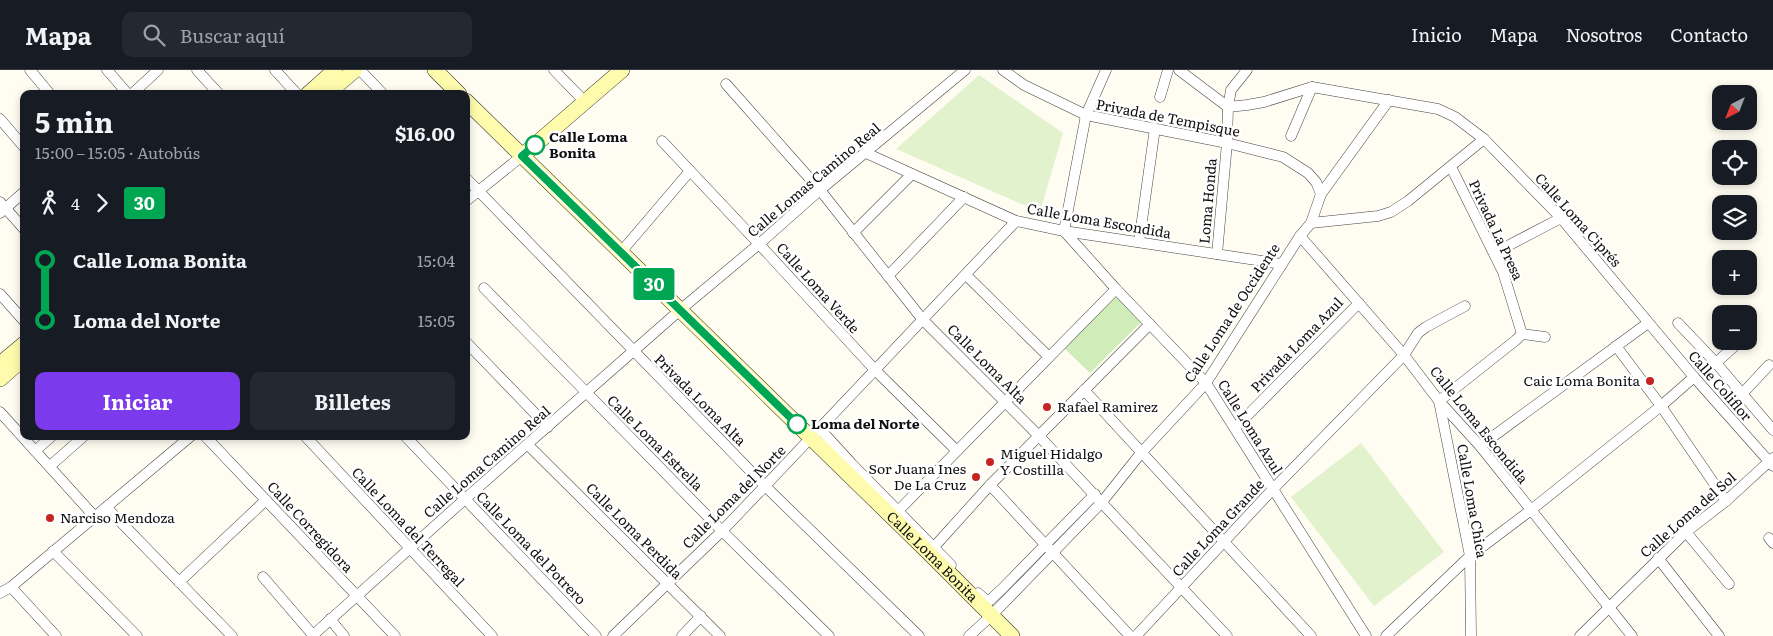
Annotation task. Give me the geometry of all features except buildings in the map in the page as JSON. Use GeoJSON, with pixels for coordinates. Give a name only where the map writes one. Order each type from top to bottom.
{"type":"FeatureCollection","features":[{"type":"Feature","properties":{"kind":"street"},"geometry":{"type":"LineString","coordinates":[[30,70],[47,90]]}},
{"type":"Feature","properties":{"kind":"street"},"geometry":{"type":"LineString","coordinates":[[107,70],[124,90]]}},
{"type":"Feature","properties":{"kind":"street"},"geometry":{"type":"LineString","coordinates":[[136,90],[158,70]]}},
{"type":"Feature","properties":{"kind":"street"},"geometry":{"type":"LineString","coordinates":[[197,70],[214,90]]}},
{"type":"Feature","properties":{"kind":"street"},"geometry":{"type":"LineString","coordinates":[[275,70],[293,90]]}},
{"type":"Feature","properties":{"kind":"street"},"geometry":{"type":"LineString","coordinates":[[312,90],[335,70]]}},
{"type":"Feature","properties":{"kind":"street"},"geometry":{"type":"LineString","coordinates":[[332,90],[355,70]]}},
{"type":"Feature","properties":{"kind":"street"},"geometry":{"type":"LineString","coordinates":[[360,70],[379,90]]}},
{"type":"Feature","properties":{"kind":"street"},"geometry":{"type":"LineString","coordinates":[[435,70],[452,90]]}},
{"type":"Feature","properties":{"kind":"street"},"geometry":{"type":"LineString","coordinates":[[554,70],[585,102]]}},
{"type":"Feature","properties":{"kind":"street"},"geometry":{"type":"LineString","coordinates":[[470,198],[522,156],[622,70]]}},
{"type":"Feature","properties":{"kind":"street","name":"Calle Lomas Camino Real"},"geometry":{"type":"LineString","coordinates":[[680,310],[820,190],[965,70]]}},
{"type":"Feature","properties":{"kind":"street","name":"Privada de Tempisque"},"geometry":{"type":"LineString","coordinates":[[1003,70],[1024,85],[1086,116],[1155,128],[1283,157],[1308,172],[1316,182],[1321,194]]}},
{"type":"Feature","properties":{"kind":"street"},"geometry":{"type":"LineString","coordinates":[[1064,231],[1086,116],[1106,70]]}},
{"type":"Feature","properties":{"kind":"street"},"geometry":{"type":"LineString","coordinates":[[1160,97],[1168,70]]}},
{"type":"Feature","properties":{"kind":"street"},"geometry":{"type":"LineString","coordinates":[[1179,70],[1228,106],[1264,102],[1312,87]]}},
{"type":"Feature","properties":{"kind":"street","name":"Loma Honda"},"geometry":{"type":"LineString","coordinates":[[1217,254],[1227,143],[1228,106],[1231,90],[1247,70]]}},
{"type":"Feature","properties":{"kind":"street"},"geometry":{"type":"LineString","coordinates":[[726,84],[820,190]]}},
{"type":"Feature","properties":{"kind":"street"},"geometry":{"type":"LineString","coordinates":[[1291,136],[1312,87]]}},
{"type":"Feature","properties":{"kind":"street","name":"Calle Loma Ciprés"},"geometry":{"type":"LineString","coordinates":[[1312,87],[1438,109],[1455,117],[1484,139],[1561,218],[1648,322]]}},
{"type":"Feature","properties":{"kind":"street","name":"Calle Loma de Occidente"},"geometry":{"type":"LineString","coordinates":[[969,636],[991,616],[1102,502],[1141,453],[1206,383],[1300,236],[1311,223],[1321,194],[1389,100]]}},
{"type":"Feature","properties":{"kind":"street","name":"Calle Loma Bonita"},"geometry":{"type":"LineString","coordinates":[[470,105],[680,310],[816,433],[928,552],[1012,636]]}},
{"type":"Feature","properties":{"kind":"street"},"geometry":{"type":"LineString","coordinates":[[0,119],[20,142]]}},
{"type":"Feature","properties":{"kind":"street"},"geometry":{"type":"LineString","coordinates":[[1139,242],[1155,128]]}},
{"type":"Feature","properties":{"kind":"street"},"geometry":{"type":"LineString","coordinates":[[1311,223],[1378,216],[1391,212],[1408,201],[1484,139]]}},
{"type":"Feature","properties":{"kind":"street","name":"Calle Loma Verde"},"geometry":{"type":"LineString","coordinates":[[662,141],[876,371],[956,450]]}},
{"type":"Feature","properties":{"kind":"street","name":"Calle Loma Escondida"},"geometry":{"type":"LineString","coordinates":[[866,153],[1016,221],[1064,231],[1282,264]]}},
{"type":"Feature","properties":{"kind":"street","name":"Privada La Presa"},"geometry":{"type":"LineString","coordinates":[[1451,167],[1503,272],[1522,334]]}},
{"type":"Feature","properties":{"kind":"street"},"geometry":{"type":"LineString","coordinates":[[621,252],[690,171]]}},
{"type":"Feature","properties":{"kind":"street"},"geometry":{"type":"LineString","coordinates":[[852,233],[912,174]]}},
{"type":"Feature","properties":{"kind":"street","name":"Privada Loma Alta"},"geometry":{"type":"LineString","coordinates":[[470,182],[766,486],[919,636]]}},
{"type":"Feature","properties":{"kind":"street","name":"Calle Loma Alta"},"geometry":{"type":"LineString","coordinates":[[820,190],[852,233],[923,320],[1039,436],[1228,636]]}},
{"type":"Feature","properties":{"kind":"street"},"geometry":{"type":"LineString","coordinates":[[20,195],[2,208],[20,225]]}},
{"type":"Feature","properties":{"kind":"street"},"geometry":{"type":"LineString","coordinates":[[888,276],[964,197]]}},
{"type":"Feature","properties":{"kind":"street"},"geometry":{"type":"LineString","coordinates":[[1494,253],[1561,218]]}},
{"type":"Feature","properties":{"kind":"street","name":"Calle Loma del Norte"},"geometry":{"type":"LineString","coordinates":[[613,636],[766,486],[1016,221]]}},
{"type":"Feature","properties":{"kind":"street","name":"Calle Loma Azul"},"geometry":{"type":"LineString","coordinates":[[1064,231],[1116,289],[1206,383],[1366,636]]}},
{"type":"Feature","properties":{"kind":"street","name":"Calle Loma Escondida"},"geometry":{"type":"LineString","coordinates":[[1300,236],[1404,355],[1439,401],[1480,446],[1632,636]]}},
{"type":"Feature","properties":{"kind":"street"},"geometry":{"type":"LineString","coordinates":[[966,275],[1049,357]]}},
{"type":"Feature","properties":{"kind":"street","name":"Calle Loma Estrella"},"geometry":{"type":"LineString","coordinates":[[484,288],[829,636]]}},
{"type":"Feature","properties":{"kind":"street"},"geometry":{"type":"LineString","coordinates":[[898,511],[1116,289]]}},
{"type":"Feature","properties":{"kind":"street"},"geometry":{"type":"LineString","coordinates":[[0,294],[20,316]]}},
{"type":"Feature","properties":{"kind":"street","name":"Privada Loma Azul"},"geometry":{"type":"LineString","coordinates":[[1235,428],[1358,302]]}},
{"type":"Feature","properties":{"kind":"street","name":"Calle Loma Grande"},"geometry":{"type":"LineString","coordinates":[[1136,636],[1273,489],[1404,355],[1418,333],[1465,306]]}},
{"type":"Feature","properties":{"kind":"street","name":"Calle Loma Camino Real"},"geometry":{"type":"LineString","coordinates":[[312,635],[680,310]]}},
{"type":"Feature","properties":{"kind":"street"},"geometry":{"type":"LineString","coordinates":[[1480,446],[1648,322]]}},
{"type":"Feature","properties":{"kind":"street","name":"Calle Coliflor"},"geometry":{"type":"LineString","coordinates":[[1648,322],[1694,377],[1772,462]]}},
{"type":"Feature","properties":{"kind":"street"},"geometry":{"type":"LineString","coordinates":[[1678,323],[1716,363],[1773,430]]}},
{"type":"Feature","properties":{"kind":"street"},"geometry":{"type":"LineString","coordinates":[[934,547],[990,485],[1150,324]]}},
{"type":"Feature","properties":{"kind":"street"},"geometry":{"type":"LineString","coordinates":[[1439,401],[1522,334],[1544,336]]}},
{"type":"Feature","properties":{"kind":"street"},"geometry":{"type":"LineString","coordinates":[[470,346],[548,427]]}},
{"type":"Feature","properties":{"kind":"street"},"geometry":{"type":"LineString","coordinates":[[1616,346],[1661,406],[1726,501]]}},
{"type":"Feature","properties":{"kind":"street"},"geometry":{"type":"LineString","coordinates":[[0,364],[20,347]]}},
{"type":"Feature","properties":{"kind":"street"},"geometry":{"type":"LineString","coordinates":[[1716,363],[1730,350]]}},
{"type":"Feature","properties":{"kind":"street"},"geometry":{"type":"LineString","coordinates":[[0,379],[20,362]]}},
{"type":"Feature","properties":{"kind":"street"},"geometry":{"type":"LineString","coordinates":[[1742,394],[1769,365]]}},
{"type":"Feature","properties":{"kind":"street"},"geometry":{"type":"LineString","coordinates":[[1386,636],[1470,556],[1531,510],[1661,406],[1694,377]]}},
{"type":"Feature","properties":{"kind":"street"},"geometry":{"type":"LineString","coordinates":[[1084,390],[1311,636]]}},
{"type":"Feature","properties":{"kind":"street","name":"Calle Loma Chica"},"geometry":{"type":"LineString","coordinates":[[1439,401],[1470,556],[1471,636]]}},
{"type":"Feature","properties":{"kind":"street"},"geometry":{"type":"LineString","coordinates":[[0,412],[20,434]]}},
{"type":"Feature","properties":{"kind":"street"},"geometry":{"type":"LineString","coordinates":[[816,433],[852,464],[982,597],[989,601],[1004,588],[1094,494]]}},
{"type":"Feature","properties":{"kind":"street"},"geometry":{"type":"LineString","coordinates":[[26,440],[95,517]]}},
{"type":"Feature","properties":{"kind":"street"},"geometry":{"type":"LineString","coordinates":[[36,451],[48,440]]}},
{"type":"Feature","properties":{"kind":"street"},"geometry":{"type":"LineString","coordinates":[[50,466],[79,440]]}},
{"type":"Feature","properties":{"kind":"street"},"geometry":{"type":"LineString","coordinates":[[0,593],[11,587],[186,440]]}},
{"type":"Feature","properties":{"kind":"street","name":"Calle Corregidora"},"geometry":{"type":"LineString","coordinates":[[209,440],[395,636]]}},
{"type":"Feature","properties":{"kind":"street","name":"Calle Loma del Terregal"},"geometry":{"type":"LineString","coordinates":[[309,440],[492,636]]}},
{"type":"Feature","properties":{"kind":"street","name":"Calle Loma del Potrero"},"geometry":{"type":"LineString","coordinates":[[409,440],[596,636]]}},
{"type":"Feature","properties":{"kind":"street","name":"Calle Loma Perdida"},"geometry":{"type":"LineString","coordinates":[[528,445],[720,636]]}},
{"type":"Feature","properties":{"kind":"street","name":"Calle Loma del Sol"},"geometry":{"type":"LineString","coordinates":[[1580,636],[1686,532],[1772,462]]}},
{"type":"Feature","properties":{"kind":"street"},"geometry":{"type":"LineString","coordinates":[[990,485],[1130,636]]}},
{"type":"Feature","properties":{"kind":"street"},"geometry":{"type":"LineString","coordinates":[[180,582],[266,500]]}},
{"type":"Feature","properties":{"kind":"street"},"geometry":{"type":"LineString","coordinates":[[107,508],[232,636]]}},
{"type":"Feature","properties":{"kind":"street"},"geometry":{"type":"LineString","coordinates":[[1686,532],[1729,584]]}},
{"type":"Feature","properties":{"kind":"street"},"geometry":{"type":"LineString","coordinates":[[53,551],[137,636]]}},
{"type":"Feature","properties":{"kind":"street"},"geometry":{"type":"LineString","coordinates":[[1658,558],[1719,636]]}},
{"type":"Feature","properties":{"kind":"street"},"geometry":{"type":"LineString","coordinates":[[263,577],[312,635]]}},
{"type":"Feature","properties":{"kind":"street"},"geometry":{"type":"LineString","coordinates":[[11,587],[56,636]]}},
{"type":"Feature","properties":{"kind":"street"},"geometry":{"type":"LineString","coordinates":[[682,636],[701,616]]}},
{"type":"Feature","properties":{"kind":"street"},"geometry":{"type":"LineString","coordinates":[[330,619],[344,636]]}},
{"type":"Feature","properties":{"kind":"green space"},"geometry":{"type":"Polygon","coordinates":[[[979,75],[1063,133],[1040,212],[896,149],[979,75]]]}},
{"type":"Feature","properties":{"kind":"green space"},"geometry":{"type":"Polygon","coordinates":[[[1114,294],[1141,322],[1090,373],[1063,347],[1114,294]]]}},
{"type":"Feature","properties":{"kind":"green space"},"geometry":{"type":"Polygon","coordinates":[[[1361,443],[1444,552],[1374,606],[1291,497],[1361,443]]]}},
{"type":"Feature","properties":{"kind":"bus line","name":"30"},"geometry":{"type":"LineString","coordinates":[[535,145],[522,156],[797,424]]}},
{"type":"Feature","properties":{"kind":"place","name":"Calle Loma Bonita"},"geometry":{"type":"Point","coordinates":[535,145]}},
{"type":"Feature","properties":{"kind":"place","name":"Caic Loma Bonita"},"geometry":{"type":"Point","coordinates":[1650,381]}},
{"type":"Feature","properties":{"kind":"place","name":"Rafael Ramirez"},"geometry":{"type":"Point","coordinates":[1047,407]}},
{"type":"Feature","properties":{"kind":"place","name":"Loma del Norte"},"geometry":{"type":"Point","coordinates":[797,424]}},
{"type":"Feature","properties":{"kind":"place","name":"Miguel Hidalgo Y Costilla"},"geometry":{"type":"Point","coordinates":[990,462]}},
{"type":"Feature","properties":{"kind":"place","name":"Sor Juana Ines De La Cruz"},"geometry":{"type":"Point","coordinates":[976,477]}},
{"type":"Feature","properties":{"kind":"place","name":"Narciso Mendoza"},"geometry":{"type":"Point","coordinates":[50,518]}}]}
